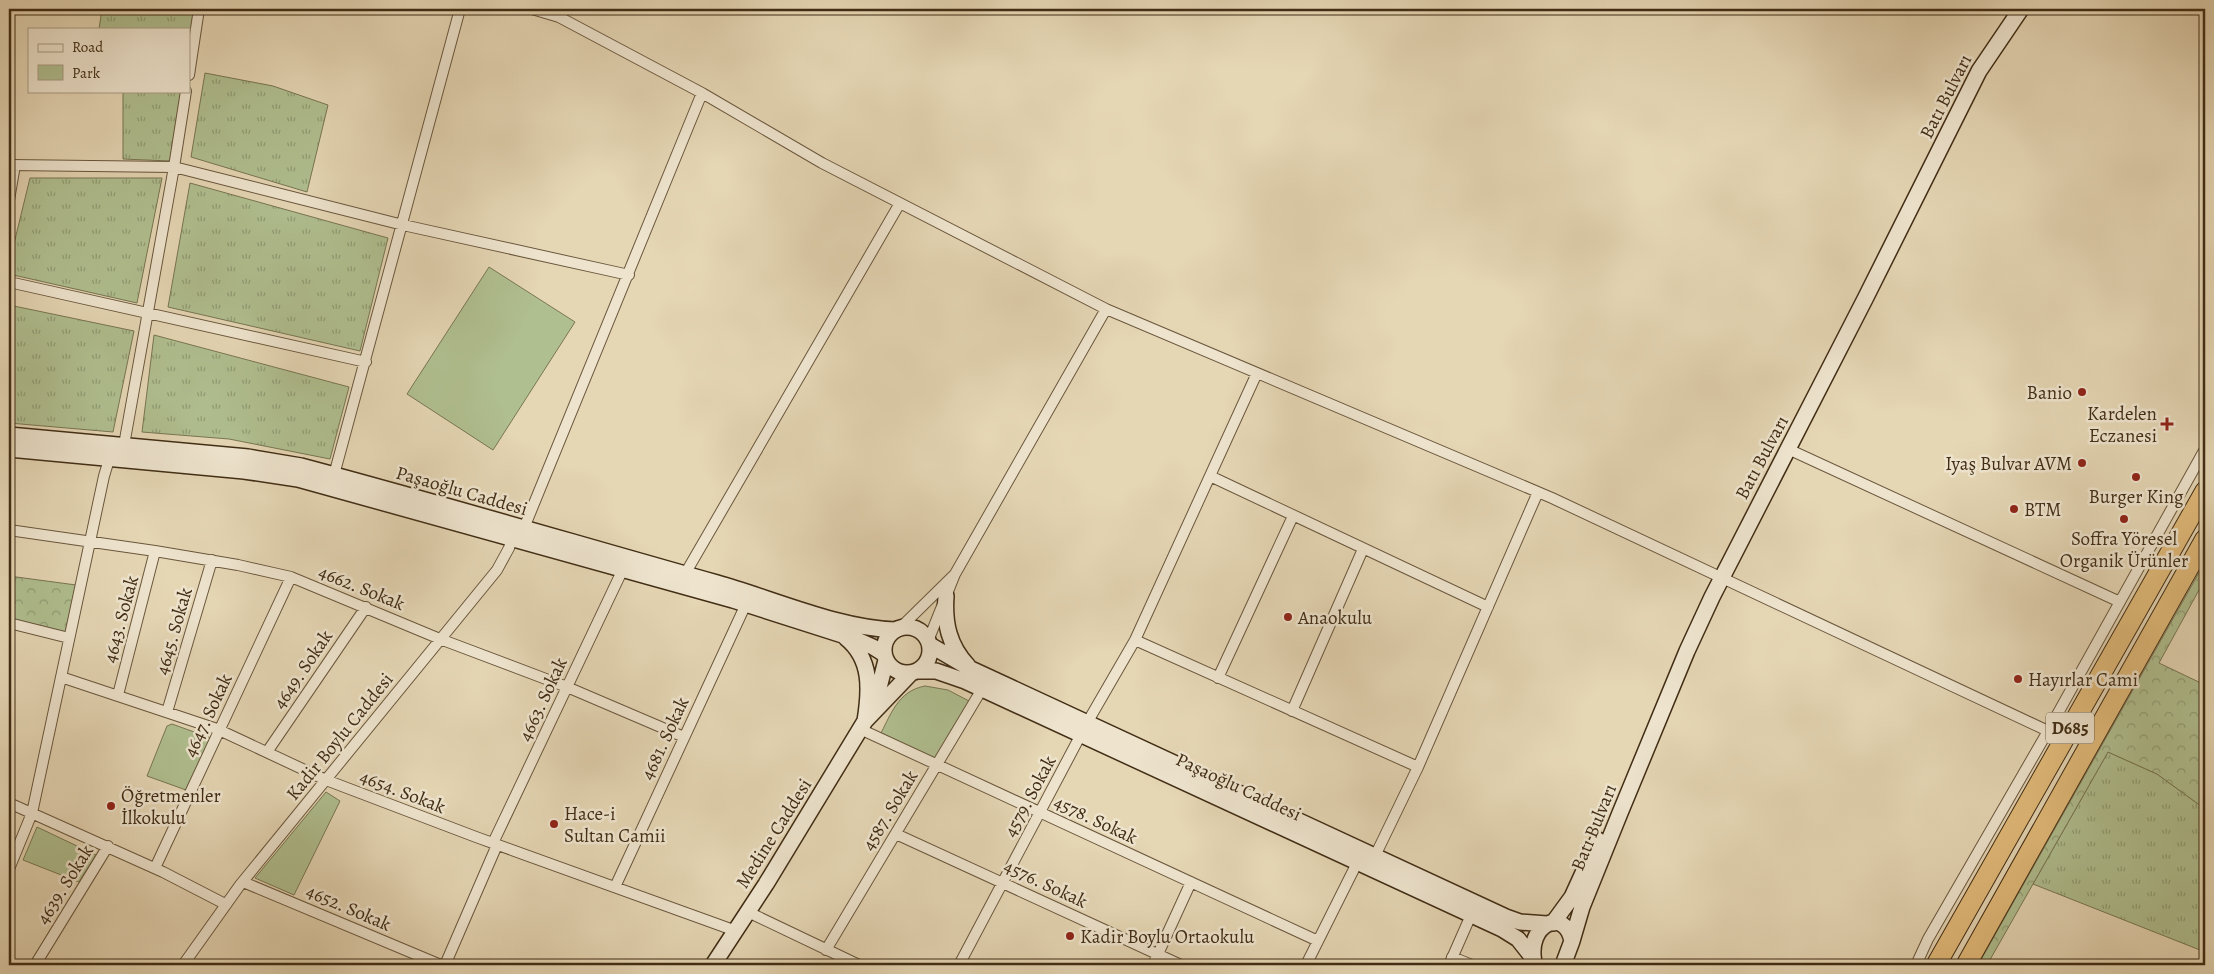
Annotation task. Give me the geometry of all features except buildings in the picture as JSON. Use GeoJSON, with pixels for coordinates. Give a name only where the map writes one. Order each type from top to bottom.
{"type":"FeatureCollection","features":[{"type":"Feature","properties":{"kind":"highway","name":"D685"},"geometry":{"type":"LineString","coordinates":[[1936,965],[2205,491]]}},
{"type":"Feature","properties":{"kind":"highway","name":"D685"},"geometry":{"type":"LineString","coordinates":[[1966,965],[2205,539]]}},
{"type":"Feature","properties":{"kind":"street"},"geometry":{"type":"LineString","coordinates":[[190,68],[199,9]]}},
{"type":"Feature","properties":{"kind":"street"},"geometry":{"type":"LineString","coordinates":[[334,475],[460,9]]}},
{"type":"Feature","properties":{"kind":"street"},"geometry":{"type":"LineString","coordinates":[[532,9],[559,17],[702,93],[822,163],[1106,309],[1538,492],[2048,731]]}},
{"type":"Feature","properties":{"kind":"street","name":"Batı Bulvarı"},"geometry":{"type":"LineString","coordinates":[[1534,963],[1536,936],[1542,926],[1550,923],[1566,907],[1584,873],[1670,667],[1858,295],[1963,80],[2010,9]]}},
{"type":"Feature","properties":{"kind":"street","name":"Batı Bulvarı"},"geometry":{"type":"LineString","coordinates":[[1563,965],[1585,900],[1717,576],[1788,449],[1976,77],[2021,9]]}},
{"type":"Feature","properties":{"kind":"street"},"geometry":{"type":"LineString","coordinates":[[9,869],[32,813],[90,542],[116,449],[147,313],[186,92]]}},
{"type":"Feature","properties":{"kind":"street","name":"Kadir Boylu Caddesi"},"geometry":{"type":"LineString","coordinates":[[183,965],[242,882],[497,570],[517,531],[629,276],[702,93]]}},
{"type":"Feature","properties":{"kind":"street"},"geometry":{"type":"LineString","coordinates":[[9,200],[12,165],[174,167],[402,225],[629,276]]}},
{"type":"Feature","properties":{"kind":"street"},"geometry":{"type":"LineString","coordinates":[[686,574],[900,203]]}},
{"type":"Feature","properties":{"kind":"street"},"geometry":{"type":"LineString","coordinates":[[9,282],[366,362]]}},
{"type":"Feature","properties":{"kind":"street"},"geometry":{"type":"LineString","coordinates":[[955,574],[886,639],[885,657],[892,668],[899,672],[914,672],[926,664],[929,658],[929,643],[955,574],[1106,309]]}},
{"type":"Feature","properties":{"kind":"street","name":"4579. Sokak"},"geometry":{"type":"LineString","coordinates":[[959,965],[1084,729],[1135,640],[1258,373]]}},
{"type":"Feature","properties":{"kind":"street","name":"Paşaoğlu Caddesi"},"geometry":{"type":"LineString","coordinates":[[9,435],[116,449],[271,474],[517,531],[686,574],[846,623],[873,628],[898,629]]}},
{"type":"Feature","properties":{"kind":"street","name":"Paşaoğlu Caddesi"},"geometry":{"type":"LineString","coordinates":[[9,449],[116,449],[274,460],[334,475],[517,531],[622,569],[746,604],[842,634],[864,642],[885,657]]}},
{"type":"Feature","properties":{"kind":"street"},"geometry":{"type":"LineString","coordinates":[[1788,449],[2120,602]]}},
{"type":"Feature","properties":{"kind":"street"},"geometry":{"type":"LineString","coordinates":[[1916,965],[1928,939],[2048,731],[2205,449]]}},
{"type":"Feature","properties":{"kind":"street"},"geometry":{"type":"LineString","coordinates":[[1210,476],[1488,607]]}},
{"type":"Feature","properties":{"kind":"street"},"geometry":{"type":"LineString","coordinates":[[1375,856],[1418,767],[1538,492]]}},
{"type":"Feature","properties":{"kind":"street"},"geometry":{"type":"LineString","coordinates":[[1218,678],[1293,516]]}},
{"type":"Feature","properties":{"kind":"street","name":"4662. Sokak"},"geometry":{"type":"LineString","coordinates":[[9,530],[212,560],[291,577],[684,737]]}},
{"type":"Feature","properties":{"kind":"street"},"geometry":{"type":"LineString","coordinates":[[1292,711],[1363,549]]}},
{"type":"Feature","properties":{"kind":"street","name":"4643. Sokak"},"geometry":{"type":"LineString","coordinates":[[118,695],[155,551]]}},
{"type":"Feature","properties":{"kind":"street","name":"4645. Sokak"},"geometry":{"type":"LineString","coordinates":[[167,712],[212,560]]}},
{"type":"Feature","properties":{"kind":"street","name":"4663. Sokak"},"geometry":{"type":"LineString","coordinates":[[443,965],[495,844],[622,569]]}},
{"type":"Feature","properties":{"kind":"street","name":"4647. Sokak"},"geometry":{"type":"LineString","coordinates":[[155,868],[291,577]]}},
{"type":"Feature","properties":{"kind":"street"},"geometry":{"type":"LineString","coordinates":[[946,596],[945,618],[949,637],[959,655],[971,669]]}},
{"type":"Feature","properties":{"kind":"street","name":"4681. Sokak"},"geometry":{"type":"LineString","coordinates":[[615,887],[746,604]]}},
{"type":"Feature","properties":{"kind":"street","name":"4649. Sokak"},"geometry":{"type":"LineString","coordinates":[[266,752],[366,607]]}},
{"type":"Feature","properties":{"kind":"street"},"geometry":{"type":"LineString","coordinates":[[9,623],[69,638]]}},
{"type":"Feature","properties":{"kind":"street"},"geometry":{"type":"LineString","coordinates":[[898,629],[914,628],[921,631],[929,643]]}},
{"type":"Feature","properties":{"kind":"street"},"geometry":{"type":"LineString","coordinates":[[842,634],[858,649],[866,667],[869,692],[863,725]]}},
{"type":"Feature","properties":{"kind":"street"},"geometry":{"type":"LineString","coordinates":[[1135,640],[1418,767]]}},
{"type":"Feature","properties":{"kind":"street","name":"Paşaoğlu Caddesi"},"geometry":{"type":"LineString","coordinates":[[929,643],[971,669],[1084,729],[1518,939],[1534,963]]}},
{"type":"Feature","properties":{"kind":"street","name":"Medine Caddesi"},"geometry":{"type":"LineString","coordinates":[[713,965],[748,912],[863,725],[880,684],[885,657]]}},
{"type":"Feature","properties":{"kind":"street","name":"Paşaoğlu Caddesi"},"geometry":{"type":"LineString","coordinates":[[914,672],[926,670],[947,674],[1084,729],[1375,856],[1513,920],[1550,923]]}},
{"type":"Feature","properties":{"kind":"street","name":"Medine Caddesi"},"geometry":{"type":"LineString","coordinates":[[863,725],[914,672]]}},
{"type":"Feature","properties":{"kind":"street","name":"4654. Sokak"},"geometry":{"type":"LineString","coordinates":[[61,677],[220,730],[326,780],[495,844],[736,931]]}},
{"type":"Feature","properties":{"kind":"street","name":"4587. Sokak"},"geometry":{"type":"LineString","coordinates":[[826,950],[982,689]]}},
{"type":"Feature","properties":{"kind":"street","name":"4578. Sokak"},"geometry":{"type":"LineString","coordinates":[[863,725],[937,765],[1318,941]]}},
{"type":"Feature","properties":{"kind":"street"},"geometry":{"type":"LineString","coordinates":[[9,803],[108,846],[225,904]]}},
{"type":"Feature","properties":{"kind":"street","name":"4576. Sokak"},"geometry":{"type":"LineString","coordinates":[[896,834],[1181,965]]}},
{"type":"Feature","properties":{"kind":"street","name":"4639. Sokak"},"geometry":{"type":"LineString","coordinates":[[35,965],[108,846]]}},
{"type":"Feature","properties":{"kind":"street"},"geometry":{"type":"LineString","coordinates":[[1306,965],[1357,862]]}},
{"type":"Feature","properties":{"kind":"street","name":"4652. Sokak"},"geometry":{"type":"LineString","coordinates":[[242,882],[443,965]]}},
{"type":"Feature","properties":{"kind":"street"},"geometry":{"type":"LineString","coordinates":[[1153,965],[1191,882]]}},
{"type":"Feature","properties":{"kind":"street"},"geometry":{"type":"LineString","coordinates":[[748,912],[859,965]]}},
{"type":"Feature","properties":{"kind":"street"},"geometry":{"type":"LineString","coordinates":[[1471,915],[1451,961],[1472,965]]}},
{"type":"Feature","properties":{"kind":"street"},"geometry":{"type":"LineString","coordinates":[[1550,923],[1564,926],[1568,930],[1572,941]]}},
{"type":"Feature","properties":{"kind":"green space"},"geometry":{"type":"Polygon","coordinates":[[[102,9],[194,9],[190,35],[190,28],[99,28],[102,9]]]}},
{"type":"Feature","properties":{"kind":"green space"},"geometry":{"type":"Polygon","coordinates":[[[205,73],[273,86],[328,105],[307,192],[191,157],[205,73]]]}},
{"type":"Feature","properties":{"kind":"green space"},"geometry":{"type":"Polygon","coordinates":[[[123,92],[181,92],[170,161],[123,159],[123,92]]]}},
{"type":"Feature","properties":{"kind":"green space"},"geometry":{"type":"Polygon","coordinates":[[[30,178],[162,178],[137,303],[9,274],[9,264],[30,178]]]}},
{"type":"Feature","properties":{"kind":"green space"},"geometry":{"type":"Polygon","coordinates":[[[190,183],[388,238],[360,351],[168,307],[190,183]]]}},
{"type":"Feature","properties":{"kind":"green space"},"geometry":{"type":"Polygon","coordinates":[[[489,267],[575,322],[493,450],[407,394],[489,267]]]}},
{"type":"Feature","properties":{"kind":"green space"},"geometry":{"type":"Polygon","coordinates":[[[9,305],[134,331],[113,432],[9,423],[9,305]]]}},
{"type":"Feature","properties":{"kind":"green space"},"geometry":{"type":"Polygon","coordinates":[[[154,335],[349,387],[330,459],[229,439],[142,432],[154,335]]]}},
{"type":"Feature","properties":{"kind":"green space"},"geometry":{"type":"Polygon","coordinates":[[[2205,562],[2205,579],[2159,663],[2205,685],[2205,809],[2157,774],[2108,752],[1987,965],[1978,965],[2205,562]]]}},
{"type":"Feature","properties":{"kind":"green space"},"geometry":{"type":"Polygon","coordinates":[[[9,576],[76,585],[65,633],[9,619],[9,576]]]}},
{"type":"Feature","properties":{"kind":"green space"},"geometry":{"type":"Polygon","coordinates":[[[925,686],[948,690],[969,701],[935,761],[879,737],[896,705],[902,698],[908,693],[925,686]]]}},
{"type":"Feature","properties":{"kind":"green space"},"geometry":{"type":"Polygon","coordinates":[[[172,724],[211,738],[186,790],[147,776],[167,726],[172,724]]]}},
{"type":"Feature","properties":{"kind":"green space"},"geometry":{"type":"Polygon","coordinates":[[[2108,752],[2157,774],[2205,809],[2205,952],[2033,884],[2108,752]]]}},
{"type":"Feature","properties":{"kind":"green space"},"geometry":{"type":"Polygon","coordinates":[[[326,792],[340,801],[294,895],[255,878],[326,792]]]}},
{"type":"Feature","properties":{"kind":"green space"},"geometry":{"type":"Polygon","coordinates":[[[37,827],[96,855],[79,882],[23,860],[37,827]]]}},
{"type":"Feature","properties":{"kind":"place","name":"Banio"},"geometry":{"type":"Point","coordinates":[2082,392]}},
{"type":"Feature","properties":{"kind":"place","name":"Kardelen Eczanesi"},"geometry":{"type":"Point","coordinates":[2167,424]}},
{"type":"Feature","properties":{"kind":"place","name":"Iyaş Bulvar AVM"},"geometry":{"type":"Point","coordinates":[2082,463]}},
{"type":"Feature","properties":{"kind":"place","name":"Burger King"},"geometry":{"type":"Point","coordinates":[2136,477]}},
{"type":"Feature","properties":{"kind":"place","name":"BTM"},"geometry":{"type":"Point","coordinates":[2014,509]}},
{"type":"Feature","properties":{"kind":"place","name":"Soffra Yöresel Organik Ürünler"},"geometry":{"type":"Point","coordinates":[2124,519]}},
{"type":"Feature","properties":{"kind":"place","name":"Anaokulu"},"geometry":{"type":"Point","coordinates":[1288,617]}},
{"type":"Feature","properties":{"kind":"place","name":"Hayırlar Cami"},"geometry":{"type":"Point","coordinates":[2018,679]}},
{"type":"Feature","properties":{"kind":"place","name":"Öğretmenler İlkokulu"},"geometry":{"type":"Point","coordinates":[111,806]}},
{"type":"Feature","properties":{"kind":"place","name":"Hace-i Sultan Camii"},"geometry":{"type":"Point","coordinates":[554,824]}},
{"type":"Feature","properties":{"kind":"place","name":"Kadir Boylu Ortaokulu"},"geometry":{"type":"Point","coordinates":[1070,936]}}]}
